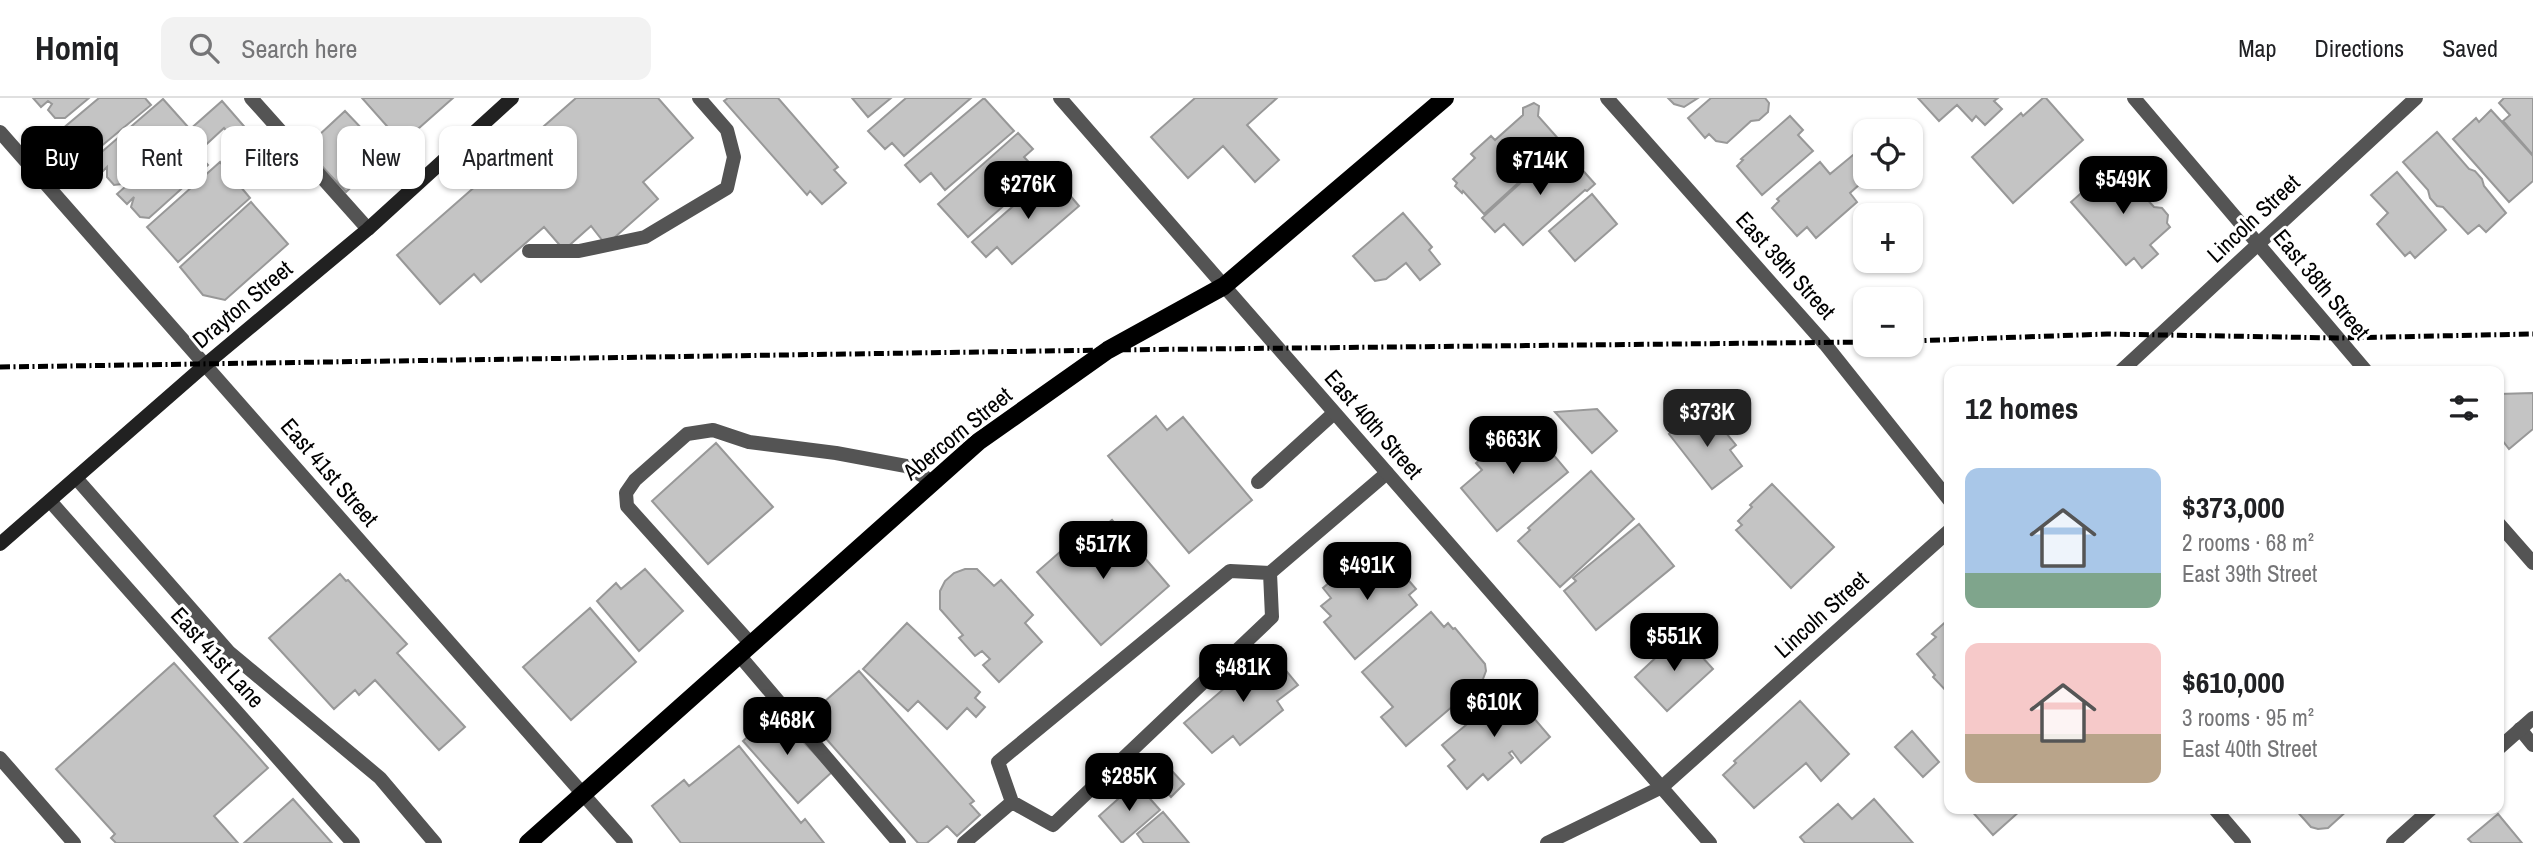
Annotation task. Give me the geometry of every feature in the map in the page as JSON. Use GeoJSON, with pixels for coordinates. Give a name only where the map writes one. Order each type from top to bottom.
{"type":"FeatureCollection","features":[{"type":"Feature","properties":{"kind":"main road","name":"Drayton Street"},"geometry":{"type":"LineString","coordinates":[[0,544],[205,365],[368,229],[512,98]]}},
{"type":"Feature","properties":{"kind":"main road","name":"Abercorn Street"},"geometry":{"type":"LineString","coordinates":[[528,843],[978,442],[1108,351],[1224,286],[1445,98]]}},
{"type":"Feature","properties":{"kind":"street"},"geometry":{"type":"LineString","coordinates":[[251,98],[368,229]]}},
{"type":"Feature","properties":{"kind":"street"},"geometry":{"type":"LineString","coordinates":[[529,250],[579,251],[645,237],[727,188],[734,157],[727,130],[699,98]]}},
{"type":"Feature","properties":{"kind":"street","name":"East 40th Street"},"geometry":{"type":"LineString","coordinates":[[1060,98],[1710,843]]}},
{"type":"Feature","properties":{"kind":"street","name":"East 39th Street"},"geometry":{"type":"LineString","coordinates":[[1607,98],[1825,344],[1944,493]]}},
{"type":"Feature","properties":{"kind":"street","name":"East 38th Street"},"geometry":{"type":"LineString","coordinates":[[2134,98],[2362,366]]}},
{"type":"Feature","properties":{"kind":"street","name":"Lincoln Street"},"geometry":{"type":"LineString","coordinates":[[2126,366],[2416,98]]}},
{"type":"Feature","properties":{"kind":"street","name":"East 41st Street"},"geometry":{"type":"LineString","coordinates":[[0,132],[626,843]]}},
{"type":"Feature","properties":{"kind":"street"},"geometry":{"type":"LineString","coordinates":[[1258,482],[1334,413]]}},
{"type":"Feature","properties":{"kind":"street"},"geometry":{"type":"LineString","coordinates":[[899,843],[627,506],[626,493],[635,480],[687,434],[713,430],[749,442],[836,453],[906,466],[933,482]]}},
{"type":"Feature","properties":{"kind":"street"},"geometry":{"type":"LineString","coordinates":[[1270,573],[1272,617],[1053,825],[1012,802],[998,762],[1230,571],[1270,573],[1387,473]]}},
{"type":"Feature","properties":{"kind":"street"},"geometry":{"type":"LineString","coordinates":[[76,478],[229,652],[380,778],[435,843]]}},
{"type":"Feature","properties":{"kind":"street","name":"East 41st Lane"},"geometry":{"type":"LineString","coordinates":[[50,501],[353,843]]}},
{"type":"Feature","properties":{"kind":"street"},"geometry":{"type":"LineString","coordinates":[[2504,530],[2533,563]]}},
{"type":"Feature","properties":{"kind":"street","name":"Lincoln Street"},"geometry":{"type":"LineString","coordinates":[[1546,843],[1662,787],[1944,535]]}},
{"type":"Feature","properties":{"kind":"street"},"geometry":{"type":"LineString","coordinates":[[2504,744],[2533,718]]}},
{"type":"Feature","properties":{"kind":"street"},"geometry":{"type":"LineString","coordinates":[[2521,729],[2533,745]]}},
{"type":"Feature","properties":{"kind":"street"},"geometry":{"type":"LineString","coordinates":[[0,758],[74,843]]}},
{"type":"Feature","properties":{"kind":"street"},"geometry":{"type":"LineString","coordinates":[[964,843],[1012,802]]}},
{"type":"Feature","properties":{"kind":"street"},"geometry":{"type":"LineString","coordinates":[[2219,814],[2244,843]]}},
{"type":"Feature","properties":{"kind":"street"},"geometry":{"type":"LineString","coordinates":[[2393,843],[2425,814]]}},
{"type":"Feature","properties":{"kind":"building"},"geometry":{"type":"Polygon","coordinates":[[[33,98],[89,98],[65,118],[55,118],[48,110],[52,104],[48,101],[41,107],[33,98]]]}},
{"type":"Feature","properties":{"kind":"building"},"geometry":{"type":"Polygon","coordinates":[[[99,98],[145,98],[151,105],[126,126],[117,126],[117,133],[103,145],[103,126],[66,126],[99,98]]]}},
{"type":"Feature","properties":{"kind":"building"},"geometry":{"type":"Polygon","coordinates":[[[362,98],[453,98],[421,126],[387,126],[362,98]]]}},
{"type":"Feature","properties":{"kind":"building"},"geometry":{"type":"Polygon","coordinates":[[[576,98],[658,98],[693,138],[643,182],[658,199],[606,245],[591,226],[564,250],[544,227],[481,282],[474,274],[440,304],[397,255],[472,189],[577,189],[577,126],[544,126],[576,98]]]}},
{"type":"Feature","properties":{"kind":"building"},"geometry":{"type":"Polygon","coordinates":[[[728,98],[778,98],[838,167],[834,170],[846,183],[822,204],[810,191],[807,195],[724,101],[728,98]]]}},
{"type":"Feature","properties":{"kind":"building"},"geometry":{"type":"Polygon","coordinates":[[[852,98],[891,98],[868,117],[852,98]]]}},
{"type":"Feature","properties":{"kind":"building"},"geometry":{"type":"Polygon","coordinates":[[[906,98],[971,98],[904,156],[892,143],[885,149],[868,131],[906,98]]]}},
{"type":"Feature","properties":{"kind":"building"},"geometry":{"type":"Polygon","coordinates":[[[984,98],[1014,131],[945,190],[931,173],[920,182],[905,165],[984,98]]]}},
{"type":"Feature","properties":{"kind":"building"},"geometry":{"type":"Polygon","coordinates":[[[1195,98],[1277,98],[1247,125],[1279,160],[1255,182],[1223,146],[1188,178],[1151,137],[1195,98]]]}},
{"type":"Feature","properties":{"kind":"building"},"geometry":{"type":"Polygon","coordinates":[[[1668,98],[1698,98],[1684,107],[1674,104],[1668,98]]]}},
{"type":"Feature","properties":{"kind":"building"},"geometry":{"type":"Polygon","coordinates":[[[1711,98],[1765,98],[1769,103],[1768,112],[1759,120],[1751,121],[1727,143],[1716,141],[1709,134],[1705,138],[1688,118],[1711,98]]]}},
{"type":"Feature","properties":{"kind":"building"},"geometry":{"type":"Polygon","coordinates":[[[1918,98],[1998,98],[1994,101],[2002,109],[1985,125],[1976,116],[1972,121],[1957,105],[1939,121],[1918,98]]]}},
{"type":"Feature","properties":{"kind":"building"},"geometry":{"type":"Polygon","coordinates":[[[2046,98],[2083,140],[2013,203],[1972,157],[2021,113],[2023,116],[2046,98]]]}},
{"type":"Feature","properties":{"kind":"building"},"geometry":{"type":"Polygon","coordinates":[[[2504,98],[2533,98],[2533,155],[2503,121],[2510,115],[2499,103],[2504,98]]]}},
{"type":"Feature","properties":{"kind":"building"},"geometry":{"type":"Polygon","coordinates":[[[163,99],[187,126],[132,126],[163,99]]]}},
{"type":"Feature","properties":{"kind":"building"},"geometry":{"type":"Polygon","coordinates":[[[222,101],[244,126],[221,126],[221,131],[207,144],[207,126],[194,126],[222,101]]]}},
{"type":"Feature","properties":{"kind":"building"},"geometry":{"type":"Polygon","coordinates":[[[1534,103],[1539,106],[1538,116],[1562,143],[1484,214],[1455,186],[1457,183],[1453,179],[1475,158],[1471,154],[1491,136],[1495,140],[1523,115],[1523,108],[1534,103]]]}},
{"type":"Feature","properties":{"kind":"building"},"geometry":{"type":"Polygon","coordinates":[[[2491,110],[2533,156],[2533,181],[2509,202],[2453,139],[2476,118],[2479,122],[2491,110]]]}},
{"type":"Feature","properties":{"kind":"building"},"geometry":{"type":"Polygon","coordinates":[[[345,111],[359,126],[337,126],[337,182],[323,167],[323,131],[345,111]]]}},
{"type":"Feature","properties":{"kind":"building"},"geometry":{"type":"Polygon","coordinates":[[[1790,116],[1803,130],[1798,135],[1813,151],[1762,195],[1737,166],[1743,160],[1741,159],[1790,116]]]}},
{"type":"Feature","properties":{"kind":"building"},"geometry":{"type":"Polygon","coordinates":[[[2437,132],[2469,169],[2482,179],[2484,186],[2506,213],[2486,232],[2479,225],[2468,234],[2443,207],[2437,206],[2430,198],[2428,190],[2403,162],[2437,132]]]}},
{"type":"Feature","properties":{"kind":"building"},"geometry":{"type":"Polygon","coordinates":[[[1018,133],[1033,149],[1024,157],[1040,174],[968,237],[938,204],[1018,133]]]}},
{"type":"Feature","properties":{"kind":"building"},"geometry":{"type":"Polygon","coordinates":[[[117,139],[117,185],[114,185],[107,177],[107,167],[103,171],[103,151],[117,139]]]}},
{"type":"Feature","properties":{"kind":"building"},"geometry":{"type":"Polygon","coordinates":[[[1561,146],[1595,184],[1523,245],[1504,224],[1495,232],[1482,218],[1561,146]]]}},
{"type":"Feature","properties":{"kind":"building"},"geometry":{"type":"Polygon","coordinates":[[[1853,155],[1854,189],[1850,193],[1857,202],[1816,238],[1807,227],[1797,236],[1772,208],[1779,201],[1777,199],[1820,162],[1830,174],[1853,155]]]}},
{"type":"Feature","properties":{"kind":"building"},"geometry":{"type":"Polygon","coordinates":[[[220,162],[221,189],[242,189],[250,198],[178,262],[147,227],[190,189],[207,189],[207,174],[220,162]]]}},
{"type":"Feature","properties":{"kind":"building"},"geometry":{"type":"Polygon","coordinates":[[[2115,163],[2121,169],[2129,170],[2135,176],[2134,185],[2154,207],[2162,208],[2168,215],[2167,223],[2170,227],[2150,245],[2158,254],[2142,268],[2134,258],[2126,265],[2071,202],[2115,163]]]}},
{"type":"Feature","properties":{"kind":"building"},"geometry":{"type":"Polygon","coordinates":[[[2397,172],[2446,230],[2415,258],[2410,252],[2405,256],[2377,224],[2388,213],[2371,195],[2397,172]]]}},
{"type":"Feature","properties":{"kind":"building"},"geometry":{"type":"Polygon","coordinates":[[[1051,173],[1079,206],[1012,264],[997,247],[986,257],[972,242],[1051,173]]]}},
{"type":"Feature","properties":{"kind":"building"},"geometry":{"type":"Polygon","coordinates":[[[123,189],[181,189],[149,218],[140,217],[131,207],[134,197],[127,204],[117,194],[123,189]]]}},
{"type":"Feature","properties":{"kind":"building"},"geometry":{"type":"Polygon","coordinates":[[[1592,194],[1617,224],[1575,261],[1549,231],[1592,194]]]}},
{"type":"Feature","properties":{"kind":"building"},"geometry":{"type":"Polygon","coordinates":[[[251,202],[288,244],[225,300],[203,295],[180,267],[251,202]]]}},
{"type":"Feature","properties":{"kind":"building"},"geometry":{"type":"Polygon","coordinates":[[[1403,213],[1432,247],[1429,250],[1440,264],[1420,280],[1406,263],[1386,279],[1375,281],[1353,256],[1403,213]]]}},
{"type":"Feature","properties":{"kind":"building"},"geometry":{"type":"Polygon","coordinates":[[[2533,393],[2533,429],[2509,449],[2504,442],[2504,394],[2533,393]]]}},
{"type":"Feature","properties":{"kind":"building"},"geometry":{"type":"Polygon","coordinates":[[[1597,409],[1617,431],[1592,453],[1555,412],[1597,409]]]}},
{"type":"Feature","properties":{"kind":"building"},"geometry":{"type":"Polygon","coordinates":[[[1698,410],[1712,427],[1718,423],[1736,445],[1730,450],[1742,466],[1712,489],[1669,434],[1698,410]]]}},
{"type":"Feature","properties":{"kind":"building"},"geometry":{"type":"Polygon","coordinates":[[[1156,416],[1167,430],[1183,417],[1252,500],[1189,553],[1108,456],[1156,416]]]}},
{"type":"Feature","properties":{"kind":"building"},"geometry":{"type":"Polygon","coordinates":[[[1525,421],[1568,472],[1497,531],[1461,488],[1482,470],[1476,463],[1525,421]]]}},
{"type":"Feature","properties":{"kind":"building"},"geometry":{"type":"Polygon","coordinates":[[[716,443],[773,507],[708,564],[652,501],[716,443]]]}},
{"type":"Feature","properties":{"kind":"building"},"geometry":{"type":"Polygon","coordinates":[[[1591,471],[1634,519],[1560,587],[1518,541],[1530,530],[1528,528],[1591,471]]]}},
{"type":"Feature","properties":{"kind":"building"},"geometry":{"type":"Polygon","coordinates":[[[1772,484],[1834,547],[1791,588],[1736,530],[1742,525],[1738,521],[1752,507],[1750,505],[1772,484]]]}},
{"type":"Feature","properties":{"kind":"building"},"geometry":{"type":"Polygon","coordinates":[[[1112,520],[1169,586],[1101,645],[1037,572],[1084,531],[1090,538],[1112,520]]]}},
{"type":"Feature","properties":{"kind":"building"},"geometry":{"type":"Polygon","coordinates":[[[1639,524],[1674,566],[1596,630],[1564,591],[1576,581],[1573,578],[1639,524]]]}},
{"type":"Feature","properties":{"kind":"building"},"geometry":{"type":"Polygon","coordinates":[[[1367,550],[1377,560],[1386,554],[1416,589],[1409,595],[1417,605],[1355,659],[1324,622],[1331,616],[1321,606],[1331,598],[1323,588],[1367,550]]]}},
{"type":"Feature","properties":{"kind":"building"},"geometry":{"type":"Polygon","coordinates":[[[645,569],[683,611],[639,651],[597,601],[616,583],[621,589],[645,569]]]}},
{"type":"Feature","properties":{"kind":"building"},"geometry":{"type":"Polygon","coordinates":[[[977,569],[994,586],[1001,580],[1033,615],[1025,623],[1042,642],[999,682],[983,665],[990,659],[982,651],[975,656],[959,638],[963,635],[940,609],[940,591],[945,581],[954,573],[977,569]]]}},
{"type":"Feature","properties":{"kind":"building"},"geometry":{"type":"Polygon","coordinates":[[[340,574],[407,644],[397,653],[465,727],[439,750],[375,680],[359,695],[355,690],[334,709],[269,638],[340,574]]]}},
{"type":"Feature","properties":{"kind":"building"},"geometry":{"type":"Polygon","coordinates":[[[590,608],[636,662],[571,720],[523,667],[590,608]]]}},
{"type":"Feature","properties":{"kind":"building"},"geometry":{"type":"Polygon","coordinates":[[[1431,612],[1444,627],[1448,623],[1455,628],[1485,664],[1486,671],[1483,679],[1465,695],[1457,686],[1452,691],[1460,700],[1406,746],[1381,717],[1393,707],[1362,672],[1431,612]]]}},
{"type":"Feature","properties":{"kind":"building"},"geometry":{"type":"Polygon","coordinates":[[[907,623],[980,692],[975,698],[985,707],[976,717],[967,708],[947,729],[918,701],[908,711],[863,669],[907,623]]]}},
{"type":"Feature","properties":{"kind":"building"},"geometry":{"type":"Polygon","coordinates":[[[1944,623],[1944,689],[1917,654],[1936,637],[1932,634],[1944,623]]]}},
{"type":"Feature","properties":{"kind":"building"},"geometry":{"type":"Polygon","coordinates":[[[1681,634],[1713,669],[1667,711],[1635,677],[1681,634]]]}},
{"type":"Feature","properties":{"kind":"building"},"geometry":{"type":"Polygon","coordinates":[[[1269,650],[1298,685],[1277,701],[1283,710],[1240,745],[1233,736],[1212,753],[1184,723],[1269,650]]]}},
{"type":"Feature","properties":{"kind":"building"},"geometry":{"type":"Polygon","coordinates":[[[174,663],[268,768],[214,816],[238,843],[116,843],[111,838],[115,834],[56,769],[174,663]]]}},
{"type":"Feature","properties":{"kind":"building"},"geometry":{"type":"Polygon","coordinates":[[[859,671],[974,801],[970,804],[980,815],[957,836],[947,826],[927,843],[918,843],[807,717],[859,671]]]}},
{"type":"Feature","properties":{"kind":"building"},"geometry":{"type":"Polygon","coordinates":[[[1510,690],[1550,737],[1521,763],[1512,751],[1509,753],[1513,758],[1488,780],[1483,774],[1467,789],[1448,766],[1455,760],[1442,745],[1478,715],[1474,711],[1495,694],[1499,699],[1510,690]]]}},
{"type":"Feature","properties":{"kind":"building"},"geometry":{"type":"Polygon","coordinates":[[[1800,701],[1849,754],[1821,781],[1806,763],[1754,808],[1723,775],[1736,763],[1734,761],[1800,701]]]}},
{"type":"Feature","properties":{"kind":"building"},"geometry":{"type":"Polygon","coordinates":[[[775,712],[832,772],[798,803],[743,741],[775,712]]]}},
{"type":"Feature","properties":{"kind":"building"},"geometry":{"type":"Polygon","coordinates":[[[1912,731],[1939,762],[1923,777],[1895,747],[1912,731]]]}},
{"type":"Feature","properties":{"kind":"building"},"geometry":{"type":"Polygon","coordinates":[[[739,746],[801,823],[805,819],[824,843],[681,843],[652,806],[684,780],[689,786],[739,746]]]}},
{"type":"Feature","properties":{"kind":"building"},"geometry":{"type":"Polygon","coordinates":[[[1160,758],[1184,784],[1171,797],[1147,771],[1160,758]]]}},
{"type":"Feature","properties":{"kind":"building"},"geometry":{"type":"Polygon","coordinates":[[[1136,783],[1160,810],[1122,843],[1099,816],[1136,783]]]}},
{"type":"Feature","properties":{"kind":"building"},"geometry":{"type":"Polygon","coordinates":[[[293,799],[332,843],[244,843],[293,799]]]}},
{"type":"Feature","properties":{"kind":"building"},"geometry":{"type":"Polygon","coordinates":[[[1874,799],[1913,843],[1805,843],[1800,837],[1838,804],[1852,819],[1874,799]]]}},
{"type":"Feature","properties":{"kind":"building"},"geometry":{"type":"Polygon","coordinates":[[[1163,812],[1189,843],[1144,843],[1137,834],[1163,812]]]}},
{"type":"Feature","properties":{"kind":"building"},"geometry":{"type":"Polygon","coordinates":[[[1974,814],[2017,814],[1993,835],[1974,814]]]}},
{"type":"Feature","properties":{"kind":"building"},"geometry":{"type":"Polygon","coordinates":[[[2299,814],[2343,814],[2328,828],[2311,827],[2299,814]]]}},
{"type":"Feature","properties":{"kind":"building"},"geometry":{"type":"Polygon","coordinates":[[[2498,814],[2522,843],[2472,843],[2468,839],[2498,814]]]}},
{"type":"Feature","properties":{"kind":"railway"},"geometry":{"type":"LineString","coordinates":[[1923,341],[2107,334],[2338,338],[2533,334]]}},
{"type":"Feature","properties":{"kind":"railway"},"geometry":{"type":"LineString","coordinates":[[0,367],[1108,350],[1853,342]]}}]}
